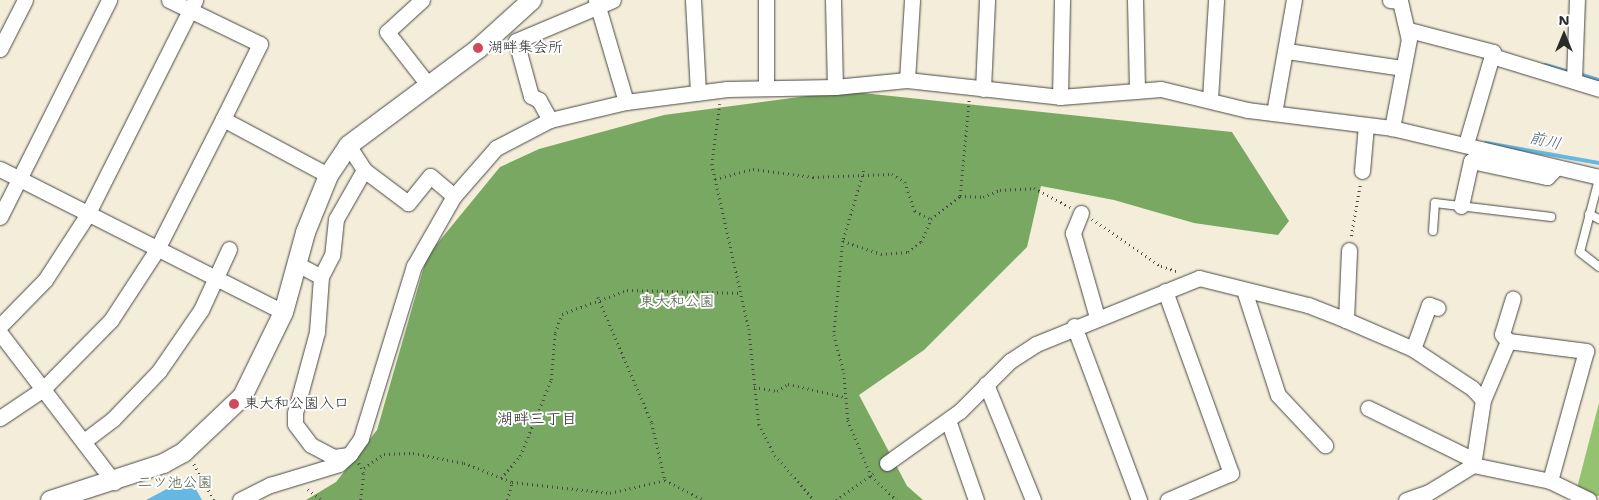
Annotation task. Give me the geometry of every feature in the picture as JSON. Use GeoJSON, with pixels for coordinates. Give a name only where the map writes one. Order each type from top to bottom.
{"type":"FeatureCollection","features":[{"type":"Feature","properties":{"kind":"street"},"geometry":{"type":"LineString","coordinates":[[0,49],[25,0]]}},
{"type":"Feature","properties":{"kind":"street"},"geometry":{"type":"LineString","coordinates":[[0,216],[109,0]]}},
{"type":"Feature","properties":{"kind":"street"},"geometry":{"type":"LineString","coordinates":[[0,418],[43,389],[111,320],[156,251],[260,44],[193,5],[169,0]]}},
{"type":"Feature","properties":{"kind":"street"},"geometry":{"type":"LineString","coordinates":[[422,0],[387,32],[428,86]]}},
{"type":"Feature","properties":{"kind":"street"},"geometry":{"type":"LineString","coordinates":[[50,500],[114,482],[183,452],[242,396],[282,312],[328,175],[348,145],[428,86],[532,0]]}},
{"type":"Feature","properties":{"kind":"street"},"geometry":{"type":"LineString","coordinates":[[550,120],[539,100],[531,96],[516,41],[597,3],[613,0]]}},
{"type":"Feature","properties":{"kind":"street"},"geometry":{"type":"LineString","coordinates":[[694,0],[698,93]]}},
{"type":"Feature","properties":{"kind":"street"},"geometry":{"type":"LineString","coordinates":[[766,0],[766,88]]}},
{"type":"Feature","properties":{"kind":"street"},"geometry":{"type":"LineString","coordinates":[[833,0],[834,87]]}},
{"type":"Feature","properties":{"kind":"street"},"geometry":{"type":"LineString","coordinates":[[907,80],[912,0]]}},
{"type":"Feature","properties":{"kind":"street"},"geometry":{"type":"LineString","coordinates":[[983,89],[987,0]]}},
{"type":"Feature","properties":{"kind":"street"},"geometry":{"type":"LineString","coordinates":[[1060,97],[1062,0]]}},
{"type":"Feature","properties":{"kind":"street"},"geometry":{"type":"LineString","coordinates":[[1135,0],[1137,90]]}},
{"type":"Feature","properties":{"kind":"street"},"geometry":{"type":"LineString","coordinates":[[1210,99],[1216,0]]}},
{"type":"Feature","properties":{"kind":"street"},"geometry":{"type":"LineString","coordinates":[[1274,113],[1287,51],[1294,0]]}},
{"type":"Feature","properties":{"kind":"street"},"geometry":{"type":"LineString","coordinates":[[1392,128],[1409,30],[1397,0]]}},
{"type":"Feature","properties":{"kind":"street"},"geometry":{"type":"LineString","coordinates":[[1576,74],[1578,0]]}},
{"type":"Feature","properties":{"kind":"street"},"geometry":{"type":"LineString","coordinates":[[597,3],[626,102]]}},
{"type":"Feature","properties":{"kind":"street"},"geometry":{"type":"LineString","coordinates":[[0,326],[46,280],[88,212],[193,5]]}},
{"type":"Feature","properties":{"kind":"street"},"geometry":{"type":"LineString","coordinates":[[1409,30],[1493,52],[1466,144]]}},
{"type":"Feature","properties":{"kind":"street"},"geometry":{"type":"LineString","coordinates":[[1287,51],[1402,68]]}},
{"type":"Feature","properties":{"kind":"street"},"geometry":{"type":"LineString","coordinates":[[1492,56],[1576,74],[1599,89]]}},
{"type":"Feature","properties":{"kind":"street"},"geometry":{"type":"LineString","coordinates":[[240,500],[270,485],[339,464],[350,454],[361,438],[414,266],[454,196],[496,148],[550,120],[626,102],[698,93],[766,88],[834,87],[907,80],[1060,97],[1161,89],[1274,113],[1392,128],[1466,144],[1599,178]]}},
{"type":"Feature","properties":{"kind":"street"},"geometry":{"type":"LineString","coordinates":[[223,119],[328,175]]}},
{"type":"Feature","properties":{"kind":"street"},"geometry":{"type":"LineString","coordinates":[[1362,171],[1366,125]]}},
{"type":"Feature","properties":{"kind":"street"},"geometry":{"type":"LineString","coordinates":[[348,145],[364,170],[408,203],[430,176],[454,196]]}},
{"type":"Feature","properties":{"kind":"street"},"geometry":{"type":"LineString","coordinates":[[1461,206],[1471,161],[1547,177],[1556,168]]}},
{"type":"Feature","properties":{"kind":"street"},"geometry":{"type":"LineString","coordinates":[[0,169],[88,212],[156,251],[282,312]]}},
{"type":"Feature","properties":{"kind":"street"},"geometry":{"type":"LineString","coordinates":[[350,454],[334,457],[322,452],[295,424],[317,332],[321,277],[332,255],[336,219],[364,170]]}},
{"type":"Feature","properties":{"kind":"street"},"geometry":{"type":"LineString","coordinates":[[1081,213],[1073,233],[1097,317]]}},
{"type":"Feature","properties":{"kind":"street"},"geometry":{"type":"LineString","coordinates":[[84,441],[113,419],[159,371],[216,280],[229,249]]}},
{"type":"Feature","properties":{"kind":"street"},"geometry":{"type":"LineString","coordinates":[[1346,320],[1349,250]]}},
{"type":"Feature","properties":{"kind":"street"},"geometry":{"type":"LineString","coordinates":[[297,264],[321,277]]}},
{"type":"Feature","properties":{"kind":"street"},"geometry":{"type":"LineString","coordinates":[[887,463],[948,420],[1023,352],[1074,326],[1200,278],[1346,320],[1413,349],[1478,393],[1483,400]]}},
{"type":"Feature","properties":{"kind":"street"},"geometry":{"type":"LineString","coordinates":[[1244,290],[1278,395],[1325,445]]}},
{"type":"Feature","properties":{"kind":"street"},"geometry":{"type":"LineString","coordinates":[[1165,292],[1231,473],[1168,500]]}},
{"type":"Feature","properties":{"kind":"street"},"geometry":{"type":"LineString","coordinates":[[1513,299],[1502,334],[1508,341],[1586,351],[1550,481]]}},
{"type":"Feature","properties":{"kind":"street"},"geometry":{"type":"LineString","coordinates":[[1413,349],[1429,305],[1438,308]]}},
{"type":"Feature","properties":{"kind":"street"},"geometry":{"type":"LineString","coordinates":[[1074,326],[1140,500]]}},
{"type":"Feature","properties":{"kind":"street"},"geometry":{"type":"LineString","coordinates":[[0,334],[114,482]]}},
{"type":"Feature","properties":{"kind":"street"},"geometry":{"type":"LineString","coordinates":[[1406,500],[1429,492],[1473,462],[1483,400],[1491,389],[1508,341]]}},
{"type":"Feature","properties":{"kind":"street"},"geometry":{"type":"LineString","coordinates":[[986,384],[1032,500]]}},
{"type":"Feature","properties":{"kind":"street"},"geometry":{"type":"LineString","coordinates":[[1368,408],[1473,462],[1550,481],[1589,500]]}},
{"type":"Feature","properties":{"kind":"street"},"geometry":{"type":"LineString","coordinates":[[948,420],[976,500]]}},
{"type":"Feature","properties":{"kind":"lane"},"geometry":{"type":"LineString","coordinates":[[1599,178],[1580,252],[1599,267]]}},
{"type":"Feature","properties":{"kind":"lane"},"geometry":{"type":"LineString","coordinates":[[1433,231],[1435,203],[1551,217]]}},
{"type":"Feature","properties":{"kind":"lane"},"geometry":{"type":"LineString","coordinates":[[1589,214],[1599,219]]}},
{"type":"Feature","properties":{"kind":"path"},"geometry":{"type":"LineString","coordinates":[[719,106],[713,133],[715,179],[742,293],[759,424],[775,455],[814,500]]}},
{"type":"Feature","properties":{"kind":"path"},"geometry":{"type":"LineString","coordinates":[[960,196],[968,106]]}},
{"type":"Feature","properties":{"kind":"path"},"geometry":{"type":"LineString","coordinates":[[715,179],[753,169],[813,177],[864,171],[901,178],[915,211],[931,220]]}},
{"type":"Feature","properties":{"kind":"path"},"geometry":{"type":"LineString","coordinates":[[864,171],[843,241],[834,335],[848,420],[871,476],[896,500]]}},
{"type":"Feature","properties":{"kind":"path"},"geometry":{"type":"LineString","coordinates":[[1349,250],[1362,171]]}},
{"type":"Feature","properties":{"kind":"path"},"geometry":{"type":"LineString","coordinates":[[843,241],[881,254],[908,252],[921,242],[931,220],[960,196],[1034,188],[1081,213],[1161,266],[1200,278]]}},
{"type":"Feature","properties":{"kind":"path"},"geometry":{"type":"LineString","coordinates":[[501,478],[520,456],[551,380],[555,333],[562,314],[598,297],[627,290],[742,293]]}},
{"type":"Feature","properties":{"kind":"path"},"geometry":{"type":"LineString","coordinates":[[598,297],[652,423],[664,480]]}},
{"type":"Feature","properties":{"kind":"path"},"geometry":{"type":"LineString","coordinates":[[754,387],[777,391],[788,384],[845,397]]}},
{"type":"Feature","properties":{"kind":"path"},"geometry":{"type":"LineString","coordinates":[[364,468],[384,454],[413,453],[464,463],[512,482],[610,493],[664,480],[704,500]]}},
{"type":"Feature","properties":{"kind":"path"},"geometry":{"type":"LineString","coordinates":[[190,459],[214,500]]}},
{"type":"Feature","properties":{"kind":"path"},"geometry":{"type":"LineString","coordinates":[[836,500],[887,463]]}},
{"type":"Feature","properties":{"kind":"path"},"geometry":{"type":"LineString","coordinates":[[361,500],[364,474]]}},
{"type":"Feature","properties":{"kind":"path"},"geometry":{"type":"LineString","coordinates":[[507,500],[512,482]]}},
{"type":"Feature","properties":{"kind":"green space","name":"東大和公園"},"geometry":{"type":"Polygon","coordinates":[[[844,91],[1232,132],[1289,221],[1278,235],[1194,223],[1114,200],[1041,186],[1027,247],[924,350],[859,395],[907,486],[923,500],[306,500],[336,482],[377,430],[427,256],[500,167],[539,149],[664,115],[844,91]]]}},
{"type":"Feature","properties":{"kind":"green space"},"geometry":{"type":"Polygon","coordinates":[[[1599,403],[1599,496],[1595,496],[1577,488],[1599,403]]]}},
{"type":"Feature","properties":{"kind":"water"},"geometry":{"type":"Polygon","coordinates":[[[182,481],[193,484],[202,500],[146,500],[182,481]]]}},
{"type":"Feature","properties":{"kind":"waterway","name":"前川"},"geometry":{"type":"LineString","coordinates":[[1545,65],[1570,72]]}},
{"type":"Feature","properties":{"kind":"waterway","name":"前川"},"geometry":{"type":"LineString","coordinates":[[1579,74],[1599,80]]}},
{"type":"Feature","properties":{"kind":"waterway","name":"前川"},"geometry":{"type":"LineString","coordinates":[[1486,143],[1599,163]]}},
{"type":"Feature","properties":{"kind":"place","name":"湖畔集会所"},"geometry":{"type":"Point","coordinates":[478,48]}},
{"type":"Feature","properties":{"kind":"place","name":"東大和公園入口"},"geometry":{"type":"Point","coordinates":[234,404]}},
{"type":"Feature","properties":{"kind":"district","name":"湖畔三丁目"},"geometry":{"type":"Point","coordinates":[537,419]}},
{"type":"Feature","properties":{"kind":"park label","name":"二ツ池公園"},"geometry":{"type":"Point","coordinates":[175,483]}}]}
